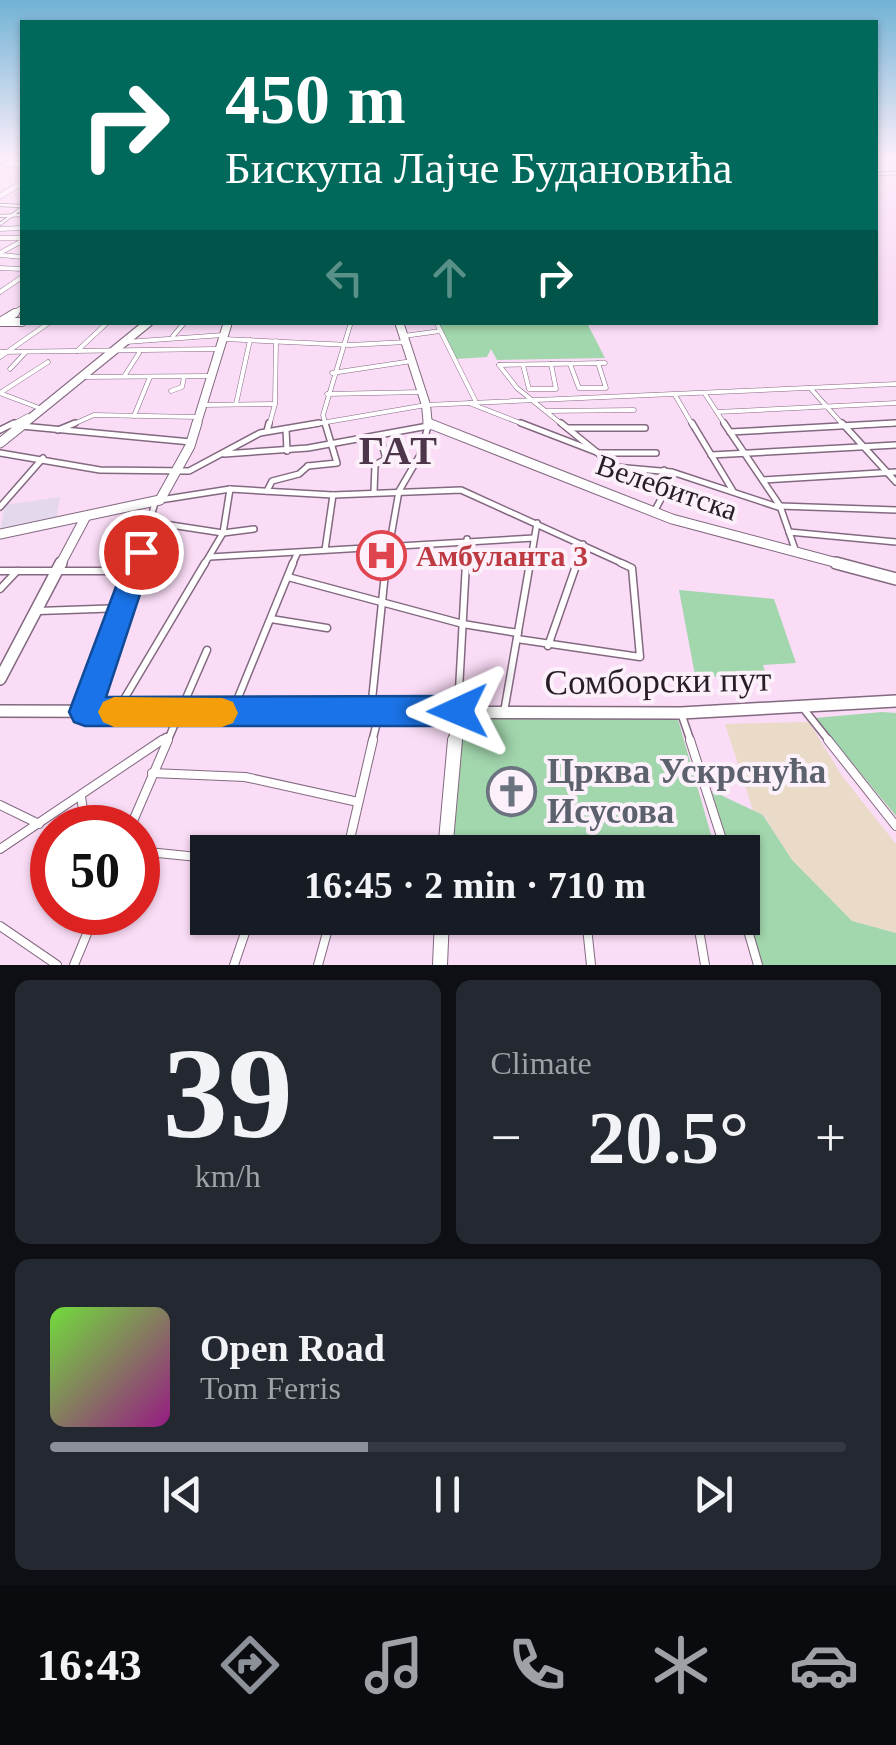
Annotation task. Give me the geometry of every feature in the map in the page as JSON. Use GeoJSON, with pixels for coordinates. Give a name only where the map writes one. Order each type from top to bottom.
{"type":"FeatureCollection","features":[{"type":"Feature","properties":{"kind":"main road"},"geometry":{"type":"LineString","coordinates":[[0,443],[145,325]]}},
{"type":"Feature","properties":{"kind":"main road"},"geometry":{"type":"LineString","coordinates":[[0,534],[158,502],[191,442],[208,376],[227,325]]}},
{"type":"Feature","properties":{"kind":"main road"},"geometry":{"type":"LineString","coordinates":[[400,325],[426,405],[428,426]]}},
{"type":"Feature","properties":{"kind":"main road","name":"Велебитска"},"geometry":{"type":"LineString","coordinates":[[428,426],[654,513],[896,579]]}},
{"type":"Feature","properties":{"kind":"main road"},"geometry":{"type":"LineString","coordinates":[[0,679],[84,518]]}},
{"type":"Feature","properties":{"kind":"main road","name":"Сомборски пут"},"geometry":{"type":"LineString","coordinates":[[0,710],[681,713],[896,701]]}},
{"type":"Feature","properties":{"kind":"main road"},"geometry":{"type":"LineString","coordinates":[[447,835],[458,711]]}},
{"type":"Feature","properties":{"kind":"main road"},"geometry":{"type":"LineString","coordinates":[[440,965],[441,935]]}},
{"type":"Feature","properties":{"kind":"street"},"geometry":{"type":"LineString","coordinates":[[0,226],[20,209]]}},
{"type":"Feature","properties":{"kind":"street"},"geometry":{"type":"LineString","coordinates":[[0,216],[20,216]]}},
{"type":"Feature","properties":{"kind":"street"},"geometry":{"type":"LineString","coordinates":[[0,268],[20,270]]}},
{"type":"Feature","properties":{"kind":"street"},"geometry":{"type":"LineString","coordinates":[[0,275],[11,269]]}},
{"type":"Feature","properties":{"kind":"street"},"geometry":{"type":"LineString","coordinates":[[8,352],[44,325]]}},
{"type":"Feature","properties":{"kind":"street"},"geometry":{"type":"LineString","coordinates":[[75,353],[105,325]]}},
{"type":"Feature","properties":{"kind":"street"},"geometry":{"type":"LineString","coordinates":[[171,338],[182,325]]}},
{"type":"Feature","properties":{"kind":"street"},"geometry":{"type":"LineString","coordinates":[[267,492],[272,481],[300,474],[308,466],[336,464],[324,423],[332,373],[350,325]]}},
{"type":"Feature","properties":{"kind":"street"},"geometry":{"type":"LineString","coordinates":[[437,325],[475,401]]}},
{"type":"Feature","properties":{"kind":"street"},"geometry":{"type":"LineString","coordinates":[[125,342],[222,337],[342,344],[440,332]]}},
{"type":"Feature","properties":{"kind":"street"},"geometry":{"type":"LineString","coordinates":[[236,404],[250,340]]}},
{"type":"Feature","properties":{"kind":"street"},"geometry":{"type":"LineString","coordinates":[[267,431],[275,404],[276,341]]}},
{"type":"Feature","properties":{"kind":"street"},"geometry":{"type":"LineString","coordinates":[[0,354],[218,349]]}},
{"type":"Feature","properties":{"kind":"street"},"geometry":{"type":"LineString","coordinates":[[10,369],[25,353]]}},
{"type":"Feature","properties":{"kind":"street"},"geometry":{"type":"LineString","coordinates":[[124,376],[140,353]]}},
{"type":"Feature","properties":{"kind":"street"},"geometry":{"type":"LineString","coordinates":[[332,373],[412,360]]}},
{"type":"Feature","properties":{"kind":"street"},"geometry":{"type":"LineString","coordinates":[[1,394],[48,362]]}},
{"type":"Feature","properties":{"kind":"street"},"geometry":{"type":"LineString","coordinates":[[570,364],[579,388],[606,387],[601,363],[500,365],[529,397],[586,446]]}},
{"type":"Feature","properties":{"kind":"street"},"geometry":{"type":"LineString","coordinates":[[522,365],[529,389],[557,388],[551,364]]}},
{"type":"Feature","properties":{"kind":"street"},"geometry":{"type":"LineString","coordinates":[[134,416],[151,376]]}},
{"type":"Feature","properties":{"kind":"street"},"geometry":{"type":"LineString","coordinates":[[171,391],[182,386],[184,376]]}},
{"type":"Feature","properties":{"kind":"street"},"geometry":{"type":"LineString","coordinates":[[83,377],[208,376]]}},
{"type":"Feature","properties":{"kind":"street"},"geometry":{"type":"LineString","coordinates":[[0,453],[100,470],[178,471],[195,469],[267,431],[426,405],[529,397],[675,396],[896,384]]}},
{"type":"Feature","properties":{"kind":"street"},"geometry":{"type":"LineString","coordinates":[[811,389],[896,482]]}},
{"type":"Feature","properties":{"kind":"street"},"geometry":{"type":"LineString","coordinates":[[327,394],[422,392]]}},
{"type":"Feature","properties":{"kind":"street"},"geometry":{"type":"LineString","coordinates":[[1,394],[39,411]]}},
{"type":"Feature","properties":{"kind":"street"},"geometry":{"type":"LineString","coordinates":[[705,394],[780,507],[797,554]]}},
{"type":"Feature","properties":{"kind":"street"},"geometry":{"type":"LineString","coordinates":[[675,396],[733,492]]}},
{"type":"Feature","properties":{"kind":"street"},"geometry":{"type":"LineString","coordinates":[[466,402],[586,446],[618,468],[664,470],[780,507],[896,510]]}},
{"type":"Feature","properties":{"kind":"street"},"geometry":{"type":"LineString","coordinates":[[717,412],[896,403]]}},
{"type":"Feature","properties":{"kind":"street"},"geometry":{"type":"LineString","coordinates":[[200,405],[275,404]]}},
{"type":"Feature","properties":{"kind":"street"},"geometry":{"type":"LineString","coordinates":[[546,412],[634,410]]}},
{"type":"Feature","properties":{"kind":"street"},"geometry":{"type":"LineString","coordinates":[[57,430],[94,415],[198,417]]}},
{"type":"Feature","properties":{"kind":"street"},"geometry":{"type":"LineString","coordinates":[[730,432],[896,423]]}},
{"type":"Feature","properties":{"kind":"street"},"geometry":{"type":"LineString","coordinates":[[222,453],[287,451],[428,426],[420,455],[398,491],[382,602],[375,713],[351,835]]}},
{"type":"Feature","properties":{"kind":"street"},"geometry":{"type":"LineString","coordinates":[[0,430],[15,427],[191,442]]}},
{"type":"Feature","properties":{"kind":"street"},"geometry":{"type":"LineString","coordinates":[[286,428],[287,451]]}},
{"type":"Feature","properties":{"kind":"street"},"geometry":{"type":"LineString","coordinates":[[568,428],[645,428]]}},
{"type":"Feature","properties":{"kind":"street"},"geometry":{"type":"LineString","coordinates":[[374,492],[375,465],[384,462],[380,436]]}},
{"type":"Feature","properties":{"kind":"street"},"geometry":{"type":"LineString","coordinates":[[711,455],[896,445]]}},
{"type":"Feature","properties":{"kind":"street"},"geometry":{"type":"LineString","coordinates":[[308,448],[308,466]]}},
{"type":"Feature","properties":{"kind":"street"},"geometry":{"type":"LineString","coordinates":[[598,453],[656,453]]}},
{"type":"Feature","properties":{"kind":"street"},"geometry":{"type":"LineString","coordinates":[[0,507],[43,458]]}},
{"type":"Feature","properties":{"kind":"street"},"geometry":{"type":"LineString","coordinates":[[654,513],[669,484],[664,470]]}},
{"type":"Feature","properties":{"kind":"street"},"geometry":{"type":"LineString","coordinates":[[762,480],[896,472]]}},
{"type":"Feature","properties":{"kind":"street"},"geometry":{"type":"LineString","coordinates":[[116,712],[224,533],[230,489]]}},
{"type":"Feature","properties":{"kind":"street"},"geometry":{"type":"LineString","coordinates":[[85,712],[158,502],[230,489],[332,494],[461,490],[632,568],[643,652],[634,658],[548,646],[288,576]]}},
{"type":"Feature","properties":{"kind":"street"},"geometry":{"type":"LineString","coordinates":[[0,490],[10,492]]}},
{"type":"Feature","properties":{"kind":"street"},"geometry":{"type":"LineString","coordinates":[[325,550],[332,494]]}},
{"type":"Feature","properties":{"kind":"street"},"geometry":{"type":"LineString","coordinates":[[151,522],[224,533],[254,530]]}},
{"type":"Feature","properties":{"kind":"street"},"geometry":{"type":"LineString","coordinates":[[504,712],[537,523]]}},
{"type":"Feature","properties":{"kind":"street"},"geometry":{"type":"LineString","coordinates":[[789,532],[896,542]]}},
{"type":"Feature","properties":{"kind":"street"},"geometry":{"type":"LineString","coordinates":[[210,557],[534,538]]}},
{"type":"Feature","properties":{"kind":"street"},"geometry":{"type":"LineString","coordinates":[[458,711],[467,539]]}},
{"type":"Feature","properties":{"kind":"street"},"geometry":{"type":"LineString","coordinates":[[548,646],[583,543]]}},
{"type":"Feature","properties":{"kind":"street"},"geometry":{"type":"LineString","coordinates":[[232,713],[298,552]]}},
{"type":"Feature","properties":{"kind":"street"},"geometry":{"type":"LineString","coordinates":[[0,571],[136,572]]}},
{"type":"Feature","properties":{"kind":"street"},"geometry":{"type":"LineString","coordinates":[[0,590],[17,571]]}},
{"type":"Feature","properties":{"kind":"street"},"geometry":{"type":"LineString","coordinates":[[34,612],[124,608]]}},
{"type":"Feature","properties":{"kind":"street"},"geometry":{"type":"LineString","coordinates":[[270,618],[326,628]]}},
{"type":"Feature","properties":{"kind":"street"},"geometry":{"type":"LineString","coordinates":[[139,805],[207,650]]}},
{"type":"Feature","properties":{"kind":"street"},"geometry":{"type":"LineString","coordinates":[[803,708],[896,826]]}},
{"type":"Feature","properties":{"kind":"street"},"geometry":{"type":"LineString","coordinates":[[681,713],[720,835]]}},
{"type":"Feature","properties":{"kind":"street"},"geometry":{"type":"LineString","coordinates":[[69,805],[166,737]]}},
{"type":"Feature","properties":{"kind":"street"},"geometry":{"type":"LineString","coordinates":[[152,773],[245,777],[358,802]]}},
{"type":"Feature","properties":{"kind":"street"},"geometry":{"type":"LineString","coordinates":[[81,797],[82,805]]}},
{"type":"Feature","properties":{"kind":"street"},"geometry":{"type":"LineString","coordinates":[[0,805],[30,820]]}},
{"type":"Feature","properties":{"kind":"street"},"geometry":{"type":"LineString","coordinates":[[0,849],[30,830]]}},
{"type":"Feature","properties":{"kind":"street"},"geometry":{"type":"LineString","coordinates":[[160,853],[190,856]]}},
{"type":"Feature","properties":{"kind":"street"},"geometry":{"type":"LineString","coordinates":[[0,926],[57,965]]}},
{"type":"Feature","properties":{"kind":"street"},"geometry":{"type":"LineString","coordinates":[[74,965],[86,935]]}},
{"type":"Feature","properties":{"kind":"street"},"geometry":{"type":"LineString","coordinates":[[234,965],[244,935]]}},
{"type":"Feature","properties":{"kind":"street"},"geometry":{"type":"LineString","coordinates":[[318,965],[326,935]]}},
{"type":"Feature","properties":{"kind":"street"},"geometry":{"type":"LineString","coordinates":[[588,935],[591,965]]}},
{"type":"Feature","properties":{"kind":"street"},"geometry":{"type":"LineString","coordinates":[[700,935],[705,965]]}},
{"type":"Feature","properties":{"kind":"street"},"geometry":{"type":"LineString","coordinates":[[749,935],[758,965]]}},
{"type":"Feature","properties":{"kind":"shaded area"},"geometry":{"type":"Polygon","coordinates":[[[60,497],[56,520],[0,532],[5,505],[60,497]]]}},
{"type":"Feature","properties":{"kind":"shaded area"},"geometry":{"type":"Polygon","coordinates":[[[809,722],[842,776],[896,844],[896,933],[852,921],[792,861],[764,815],[753,810],[725,724],[809,722]]]}},
{"type":"Feature","properties":{"kind":"green space"},"geometry":{"type":"Polygon","coordinates":[[[436,325],[588,325],[605,358],[497,360],[491,349],[487,357],[456,359],[436,325]]]}},
{"type":"Feature","properties":{"kind":"green space"},"geometry":{"type":"Polygon","coordinates":[[[679,590],[774,599],[796,663],[763,665],[768,681],[695,675],[679,590]]]}},
{"type":"Feature","properties":{"kind":"green space"},"geometry":{"type":"Polygon","coordinates":[[[896,713],[896,816],[815,718],[896,713]]]}},
{"type":"Feature","properties":{"kind":"green space"},"geometry":{"type":"Polygon","coordinates":[[[460,714],[677,716],[711,835],[449,835],[460,714]]]}},
{"type":"Feature","properties":{"kind":"green space"},"geometry":{"type":"Polygon","coordinates":[[[712,791],[763,815],[792,860],[852,921],[896,933],[896,965],[759,965],[751,935],[760,935],[760,835],[724,835],[712,791]]]}},
{"type":"Feature","properties":{"kind":"slow traffic"},"geometry":{"type":"LineString","coordinates":[[114,712],[222,713]]}},
{"type":"Feature","properties":{"kind":"place","name":"Амбуланта 3"},"geometry":{"type":"Point","coordinates":[381,555]}},
{"type":"Feature","properties":{"kind":"place","name":"Црква Ускрснућа Исусова"},"geometry":{"type":"Point","coordinates":[512,791]}},
{"type":"Feature","properties":{"kind":"district","name":"ГАТ"},"geometry":{"type":"Point","coordinates":[399,450]}},
{"type":"Feature","properties":{"kind":"route"},"geometry":{"type":"LineString","coordinates":[[141,552],[85,712],[458,711]]}}]}
